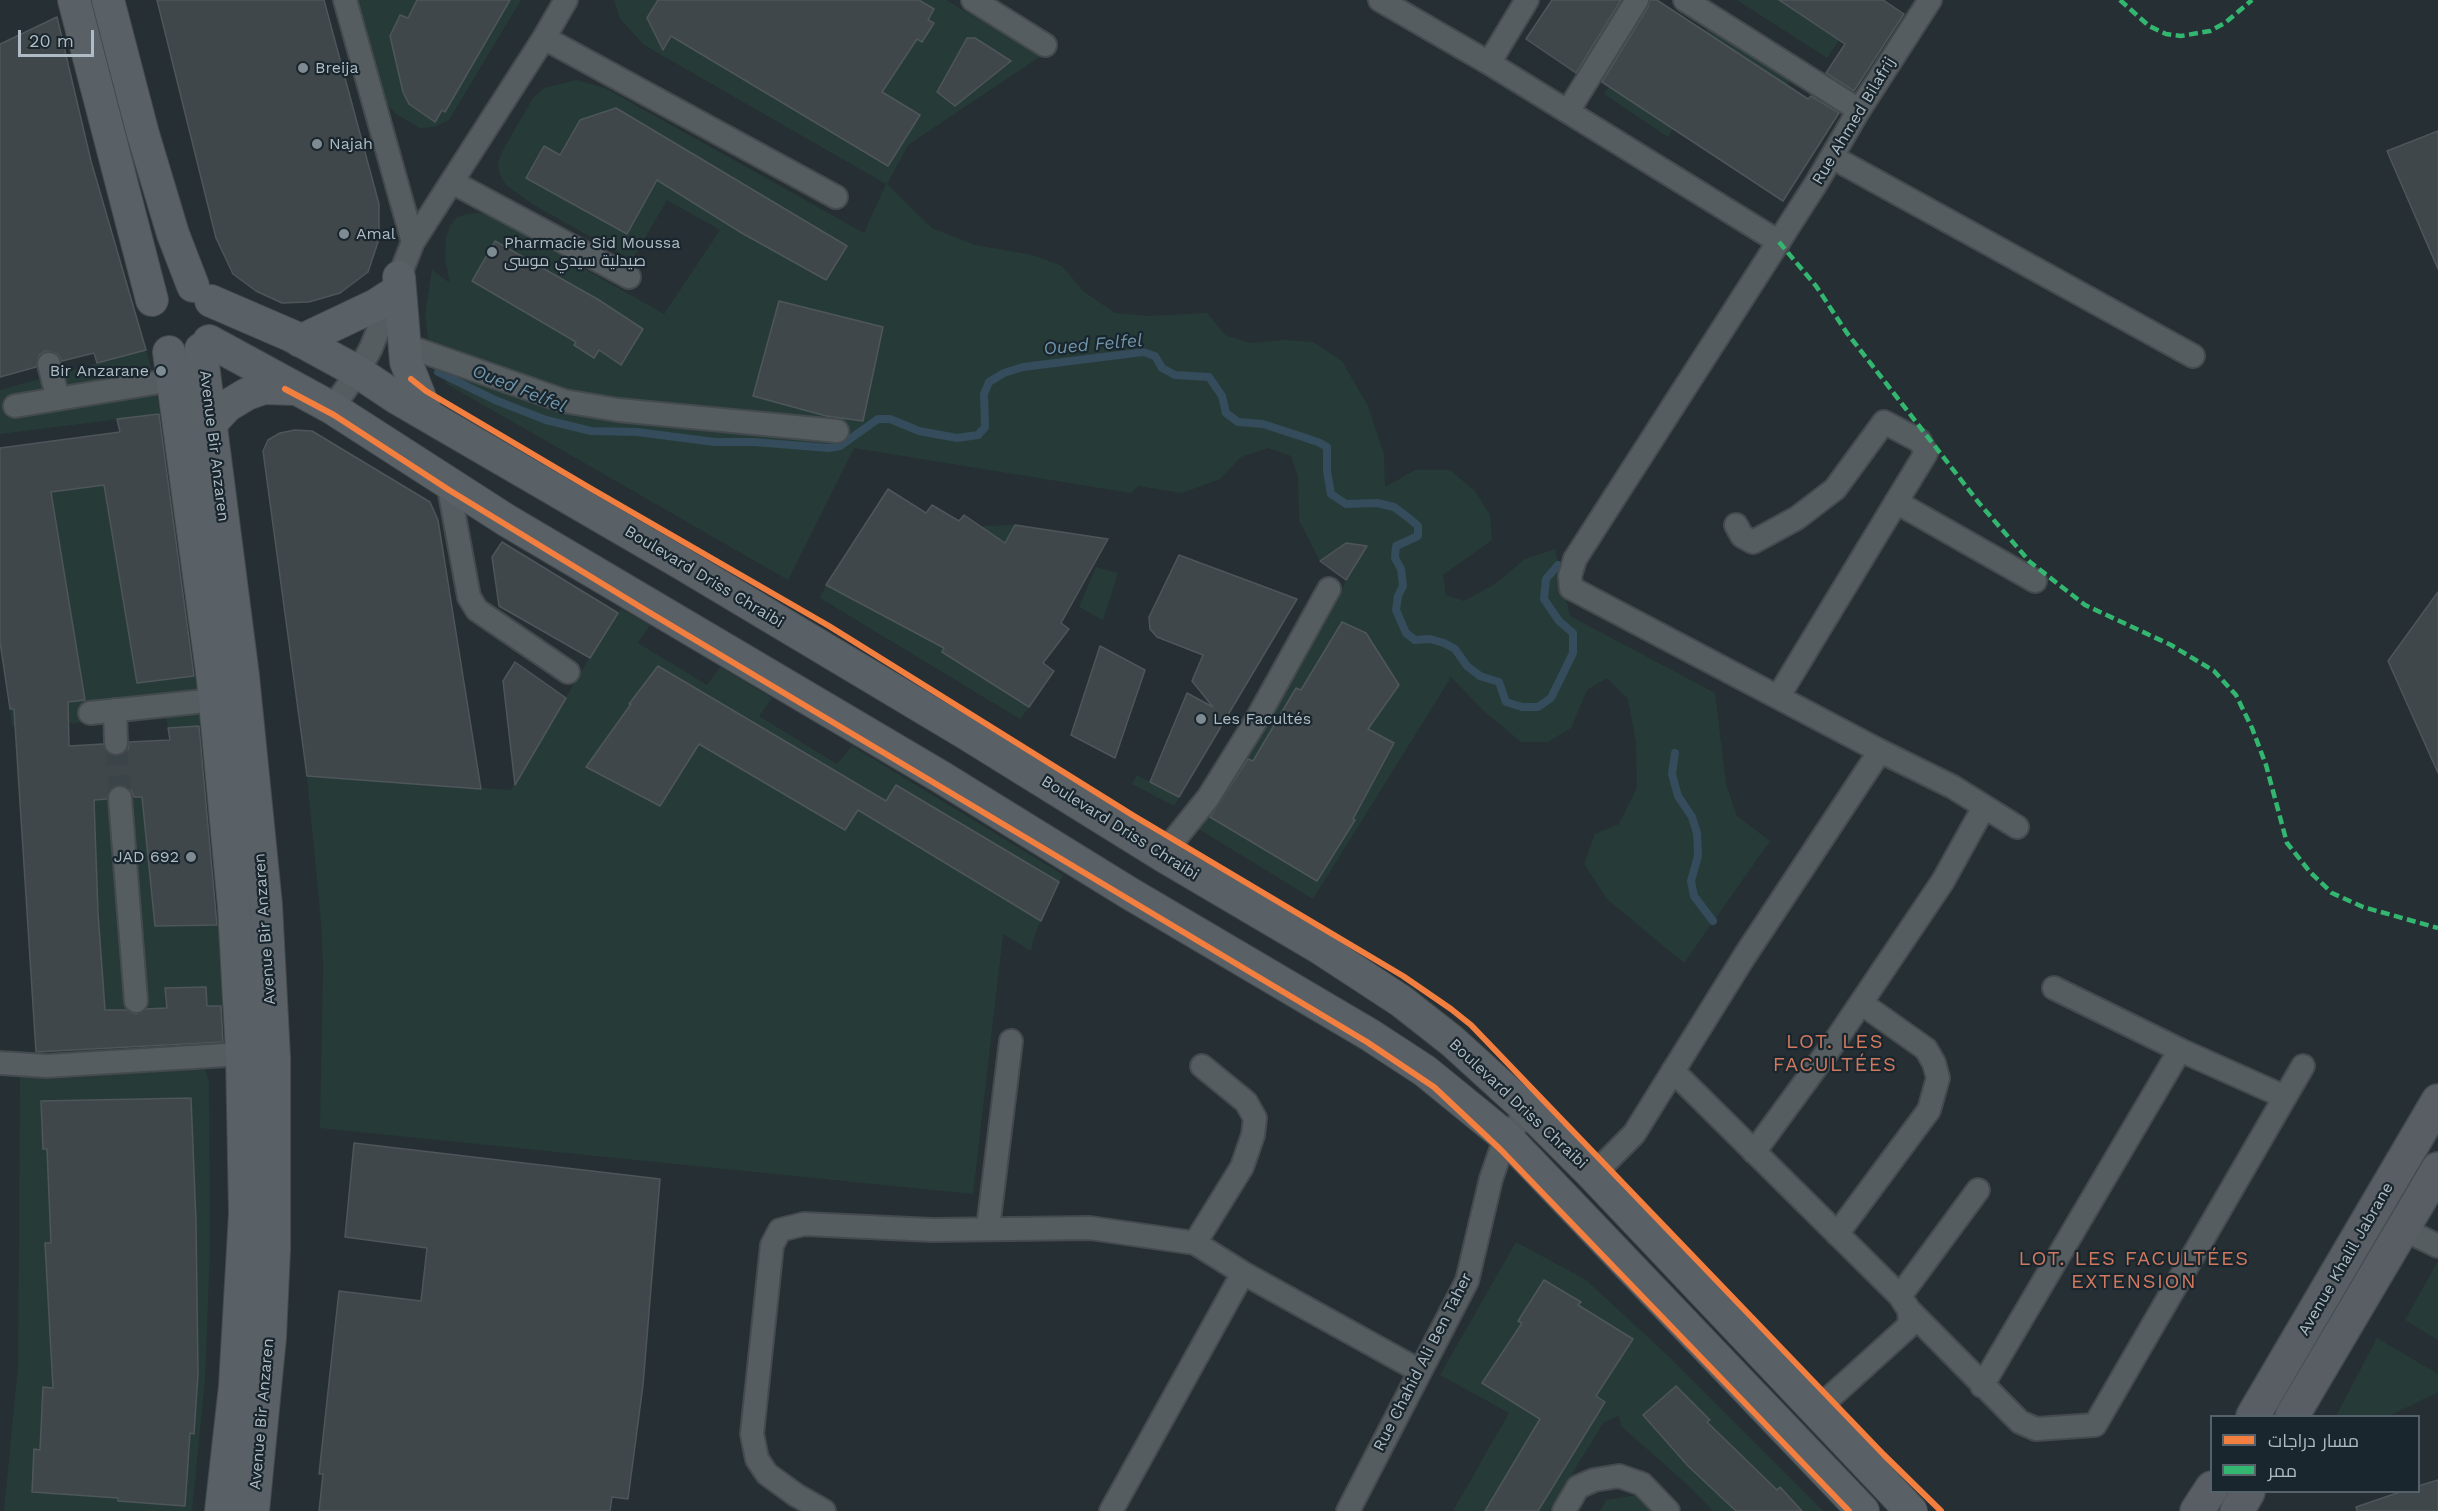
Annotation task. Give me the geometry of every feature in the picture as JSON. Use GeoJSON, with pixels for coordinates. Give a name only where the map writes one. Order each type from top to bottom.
{"type":"FeatureCollection","features":[{"type":"Feature","properties":{"kind":"main road"},"geometry":{"type":"LineString","coordinates":[[74,0],[152,300]]}},
{"type":"Feature","properties":{"kind":"main road"},"geometry":{"type":"LineString","coordinates":[[108,0],[146,146],[173,234],[202,294],[216,311],[216,322],[205,345],[186,354],[171,366],[150,336],[146,324],[147,312],[152,300],[160,291],[182,284],[202,294]]}},
{"type":"Feature","properties":{"kind":"main road"},"geometry":{"type":"LineString","coordinates":[[300,341],[375,305],[396,285]]}},
{"type":"Feature","properties":{"kind":"main road"},"geometry":{"type":"LineString","coordinates":[[396,285],[406,362],[427,415]]}},
{"type":"Feature","properties":{"kind":"main road","name":"Boulevard Driss Chraibi"},"geometry":{"type":"LineString","coordinates":[[202,294],[358,372],[957,728],[1162,855],[1320,948],[1401,1001],[1452,1041],[1593,1175],[1911,1511]]}},
{"type":"Feature","properties":{"kind":"main road","name":"Boulevard Driss Chraibi"},"geometry":{"type":"LineString","coordinates":[[205,345],[332,408],[506,520],[932,772],[1129,893],[1370,1035],[1425,1071],[1506,1137],[1863,1511]]}},
{"type":"Feature","properties":{"kind":"main road","name":"Avenue Bir Anzaren"},"geometry":{"type":"LineString","coordinates":[[205,345],[212,422],[243,676],[266,905],[274,1057],[276,1214],[270,1337],[253,1511]]}},
{"type":"Feature","properties":{"kind":"main road","name":"Avenue Bir Anzaren"},"geometry":{"type":"LineString","coordinates":[[171,366],[215,700],[234,908],[242,1054],[245,1214],[235,1386],[221,1511]]}},
{"type":"Feature","properties":{"kind":"main road"},"geometry":{"type":"LineString","coordinates":[[212,422],[227,406],[246,394],[264,388],[295,389]]}},
{"type":"Feature","properties":{"kind":"main road","name":"Avenue Khalil Jabrane"},"geometry":{"type":"LineString","coordinates":[[2254,1415],[2438,1101]]}},
{"type":"Feature","properties":{"kind":"main road","name":"Avenue Khalil Jabrane"},"geometry":{"type":"LineString","coordinates":[[2293,1415],[2438,1169]]}},
{"type":"Feature","properties":{"kind":"main road"},"geometry":{"type":"LineString","coordinates":[[2198,1511],[2210,1490]]}},
{"type":"Feature","properties":{"kind":"street"},"geometry":{"type":"LineString","coordinates":[[345,0],[413,243]]}},
{"type":"Feature","properties":{"kind":"street"},"geometry":{"type":"LineString","coordinates":[[332,408],[358,372],[371,348],[413,243],[566,0]]}},
{"type":"Feature","properties":{"kind":"street"},"geometry":{"type":"LineString","coordinates":[[973,0],[1045,45]]}},
{"type":"Feature","properties":{"kind":"street"},"geometry":{"type":"LineString","coordinates":[[1380,0],[1489,63],[1779,242]]}},
{"type":"Feature","properties":{"kind":"street"},"geometry":{"type":"LineString","coordinates":[[1489,63],[1527,0]]}},
{"type":"Feature","properties":{"kind":"street"},"geometry":{"type":"LineString","coordinates":[[1568,111],[1637,0]]}},
{"type":"Feature","properties":{"kind":"street"},"geometry":{"type":"LineString","coordinates":[[1685,0],[1859,110]]}},
{"type":"Feature","properties":{"kind":"street","name":"Rue Ahmed Bilafrij"},"geometry":{"type":"LineString","coordinates":[[1778,697],[1571,588],[1570,576],[1575,558],[1779,242],[1859,110],[1930,0]]}},
{"type":"Feature","properties":{"kind":"street"},"geometry":{"type":"LineString","coordinates":[[544,38],[836,197]]}},
{"type":"Feature","properties":{"kind":"street"},"geometry":{"type":"LineString","coordinates":[[1832,157],[2193,356]]}},
{"type":"Feature","properties":{"kind":"street"},"geometry":{"type":"LineString","coordinates":[[452,182],[629,277]]}},
{"type":"Feature","properties":{"kind":"street"},"geometry":{"type":"LineString","coordinates":[[404,345],[564,401],[618,410],[837,431]]}},
{"type":"Feature","properties":{"kind":"street"},"geometry":{"type":"LineString","coordinates":[[49,364],[58,399]]}},
{"type":"Feature","properties":{"kind":"street"},"geometry":{"type":"LineString","coordinates":[[15,406],[58,399],[171,366]]}},
{"type":"Feature","properties":{"kind":"street"},"geometry":{"type":"LineString","coordinates":[[1736,525],[1742,536],[1753,542],[1797,518],[1834,489],[1884,422],[1920,441],[1926,453],[1778,697],[1880,751],[1922,770],[2017,826]]}},
{"type":"Feature","properties":{"kind":"street"},"geometry":{"type":"LineString","coordinates":[[448,483],[469,597],[477,610],[568,672]]}},
{"type":"Feature","properties":{"kind":"street"},"geometry":{"type":"LineString","coordinates":[[1896,502],[2035,581]]}},
{"type":"Feature","properties":{"kind":"street"},"geometry":{"type":"LineString","coordinates":[[1162,855],[1208,798],[1254,724],[1329,589]]}},
{"type":"Feature","properties":{"kind":"street"},"geometry":{"type":"LineString","coordinates":[[90,713],[215,700]]}},
{"type":"Feature","properties":{"kind":"street"},"geometry":{"type":"LineString","coordinates":[[115,710],[116,743]]}},
{"type":"Feature","properties":{"kind":"street"},"geometry":{"type":"LineString","coordinates":[[1593,1175],[1634,1134],[1744,957],[1880,751]]}},
{"type":"Feature","properties":{"kind":"street"},"geometry":{"type":"LineString","coordinates":[[120,798],[136,1001]]}},
{"type":"Feature","properties":{"kind":"street"},"geometry":{"type":"LineString","coordinates":[[1754,1152],[1861,1003],[1943,881],[1984,807]]}},
{"type":"Feature","properties":{"kind":"street"},"geometry":{"type":"LineString","coordinates":[[2054,988],[2180,1050],[2285,1097]]}},
{"type":"Feature","properties":{"kind":"street"},"geometry":{"type":"LineString","coordinates":[[1837,1234],[1929,1110],[1938,1078],[1935,1063],[1926,1049],[1861,1003]]}},
{"type":"Feature","properties":{"kind":"street"},"geometry":{"type":"LineString","coordinates":[[988,1228],[1011,1041]]}},
{"type":"Feature","properties":{"kind":"street"},"geometry":{"type":"LineString","coordinates":[[1982,1386],[2180,1050]]}},
{"type":"Feature","properties":{"kind":"street"},"geometry":{"type":"LineString","coordinates":[[0,1063],[47,1066],[242,1054]]}},
{"type":"Feature","properties":{"kind":"street"},"geometry":{"type":"LineString","coordinates":[[1195,1243],[1242,1167],[1253,1136],[1255,1118],[1246,1102],[1202,1066]]}},
{"type":"Feature","properties":{"kind":"street"},"geometry":{"type":"LineString","coordinates":[[1673,1071],[1837,1234],[1982,1386],[2020,1422],[2036,1429],[2095,1425],[2303,1066]]}},
{"type":"Feature","properties":{"kind":"street","name":"Rue Chahid Ali Ben Taher"},"geometry":{"type":"LineString","coordinates":[[1348,1511],[1467,1281],[1491,1179],[1506,1137],[1529,1112]]}},
{"type":"Feature","properties":{"kind":"street"},"geometry":{"type":"LineString","coordinates":[[1815,1411],[1910,1325],[1904,1303],[1978,1190]]}},
{"type":"Feature","properties":{"kind":"street"},"geometry":{"type":"LineString","coordinates":[[824,1511],[796,1495],[767,1474],[757,1459],[752,1434],[772,1245],[780,1230],[804,1224],[932,1230],[1090,1228],[1195,1243],[1243,1273],[1420,1371]]}},
{"type":"Feature","properties":{"kind":"street"},"geometry":{"type":"LineString","coordinates":[[2403,1229],[2438,1246]]}},
{"type":"Feature","properties":{"kind":"street"},"geometry":{"type":"LineString","coordinates":[[1111,1511],[1243,1273]]}},
{"type":"Feature","properties":{"kind":"street"},"geometry":{"type":"LineString","coordinates":[[1564,1511],[1578,1487],[1594,1480],[1619,1476],[1642,1484],[1668,1511]]}},
{"type":"Feature","properties":{"kind":"green space"},"geometry":{"type":"Polygon","coordinates":[[[356,0],[521,0],[449,120],[434,127],[420,128],[396,114],[385,102],[356,0]]]}},
{"type":"Feature","properties":{"kind":"green space"},"geometry":{"type":"Polygon","coordinates":[[[614,0],[946,0],[1041,56],[908,145],[887,184],[932,228],[975,245],[1032,255],[1062,266],[1083,291],[1115,313],[1148,316],[1207,313],[1225,335],[1250,343],[1285,340],[1313,342],[1342,361],[1367,404],[1384,454],[1385,487],[1415,470],[1450,470],[1475,491],[1490,515],[1492,540],[1443,575],[1446,595],[1464,601],[1495,584],[1525,559],[1555,549],[1570,616],[1715,693],[1726,784],[1737,816],[1770,841],[1684,963],[1607,899],[1584,864],[1595,834],[1619,824],[1637,788],[1636,742],[1628,699],[1607,678],[1587,690],[1571,728],[1548,742],[1521,742],[1485,712],[1451,677],[1313,899],[1197,828],[1258,739],[1366,546],[1346,543],[1320,561],[1299,520],[1298,477],[1291,456],[1268,448],[1241,457],[1220,479],[1182,493],[1138,486],[1131,493],[854,448],[788,580],[447,384],[431,359],[425,315],[432,270],[450,283],[445,259],[446,238],[450,226],[457,217],[480,213],[494,218],[664,314],[720,230],[667,200],[632,260],[534,205],[506,185],[499,173],[498,163],[503,150],[533,98],[544,88],[576,80],[605,88],[864,233],[886,184],[644,45],[620,19],[614,0]]]}},
{"type":"Feature","properties":{"kind":"green space"},"geometry":{"type":"Polygon","coordinates":[[[1737,0],[1799,0],[1846,30],[1827,58],[1737,0]]]}},
{"type":"Feature","properties":{"kind":"green space"},"geometry":{"type":"Polygon","coordinates":[[[1711,24],[1791,78],[1778,98],[1697,45],[1711,24]]]}},
{"type":"Feature","properties":{"kind":"green space"},"geometry":{"type":"Polygon","coordinates":[[[1621,71],[1684,112],[1668,137],[1604,94],[1621,71]]]}},
{"type":"Feature","properties":{"kind":"green space"},"geometry":{"type":"Polygon","coordinates":[[[146,350],[160,414],[0,434],[0,390],[146,350]]]}},
{"type":"Feature","properties":{"kind":"green space"},"geometry":{"type":"Polygon","coordinates":[[[104,485],[137,683],[198,676],[210,725],[168,728],[166,718],[12,726],[10,709],[85,700],[51,492],[104,485]]]}},
{"type":"Feature","properties":{"kind":"green space"},"geometry":{"type":"Polygon","coordinates":[[[1015,525],[942,652],[1029,707],[1020,719],[820,598],[826,585],[920,635],[980,526],[1015,525]]]}},
{"type":"Feature","properties":{"kind":"green space"},"geometry":{"type":"Polygon","coordinates":[[[1096,567],[1118,573],[1103,620],[1079,607],[1096,567]]]}},
{"type":"Feature","properties":{"kind":"green space"},"geometry":{"type":"Polygon","coordinates":[[[621,609],[650,625],[638,643],[707,685],[720,667],[772,698],[759,716],[837,764],[852,746],[1063,875],[1034,936],[1031,951],[1003,934],[973,1194],[320,1128],[323,966],[307,776],[511,790],[609,625],[621,609]]]}},
{"type":"Feature","properties":{"kind":"green space"},"geometry":{"type":"Polygon","coordinates":[[[1137,775],[1179,797],[1174,806],[1132,784],[1137,775]]]}},
{"type":"Feature","properties":{"kind":"green space"},"geometry":{"type":"Polygon","coordinates":[[[163,796],[143,811],[155,926],[223,925],[229,1006],[207,1006],[206,987],[167,1008],[105,1010],[98,913],[71,801],[163,796]]]}},
{"type":"Feature","properties":{"kind":"green space"},"geometry":{"type":"Polygon","coordinates":[[[205,1070],[209,1080],[210,1248],[205,1380],[192,1511],[4,1511],[18,1367],[20,1074],[50,1079],[205,1070]]]}},
{"type":"Feature","properties":{"kind":"green space"},"geometry":{"type":"Polygon","coordinates":[[[1516,1242],[1586,1280],[1665,1353],[1823,1511],[1713,1511],[1690,1487],[1621,1426],[1619,1416],[1604,1422],[1549,1511],[1453,1511],[1509,1413],[1440,1375],[1516,1242]]]}},
{"type":"Feature","properties":{"kind":"green space"},"geometry":{"type":"Polygon","coordinates":[[[2438,1261],[2438,1340],[2405,1320],[2438,1261]]]}},
{"type":"Feature","properties":{"kind":"green space"},"geometry":{"type":"Polygon","coordinates":[[[2377,1338],[2438,1374],[2438,1392],[2391,1415],[2337,1415],[2377,1338]]]}},
{"type":"Feature","properties":{"kind":"green space"},"geometry":{"type":"Polygon","coordinates":[[[1637,1495],[1653,1511],[1600,1511],[1606,1500],[1637,1495]]]}},
{"type":"Feature","properties":{"kind":"building"},"geometry":{"type":"Polygon","coordinates":[[[157,0],[324,0],[379,204],[379,239],[368,272],[340,293],[309,302],[282,303],[256,291],[233,274],[216,238],[157,0]]]}},
{"type":"Feature","properties":{"kind":"building"},"geometry":{"type":"Polygon","coordinates":[[[417,0],[510,0],[445,112],[442,110],[435,122],[409,104],[403,92],[390,36],[400,15],[408,18],[417,0]]]}},
{"type":"Feature","properties":{"kind":"building"},"geometry":{"type":"Polygon","coordinates":[[[658,0],[919,0],[934,9],[928,20],[934,23],[922,42],[917,39],[882,92],[920,115],[888,166],[671,36],[663,50],[647,18],[658,0]]]}},
{"type":"Feature","properties":{"kind":"building"},"geometry":{"type":"Polygon","coordinates":[[[1552,0],[1621,0],[1576,73],[1526,39],[1552,0]]]}},
{"type":"Feature","properties":{"kind":"building"},"geometry":{"type":"Polygon","coordinates":[[[1650,0],[1657,0],[1808,99],[1811,96],[1839,113],[1783,201],[1602,82],[1648,7],[1650,0]]]}},
{"type":"Feature","properties":{"kind":"building"},"geometry":{"type":"Polygon","coordinates":[[[1779,0],[1883,0],[1904,14],[1854,91],[1826,73],[1845,44],[1779,0]]]}},
{"type":"Feature","properties":{"kind":"building"},"geometry":{"type":"Polygon","coordinates":[[[57,17],[91,161],[146,350],[97,363],[94,353],[62,361],[58,354],[46,351],[39,355],[36,367],[0,377],[0,44],[57,17]]]}},
{"type":"Feature","properties":{"kind":"building"},"geometry":{"type":"Polygon","coordinates":[[[967,38],[975,38],[1011,61],[955,106],[937,92],[967,38]]]}},
{"type":"Feature","properties":{"kind":"building"},"geometry":{"type":"Polygon","coordinates":[[[616,108],[847,246],[826,280],[740,232],[657,180],[627,234],[526,178],[544,146],[560,155],[580,120],[616,108]]]}},
{"type":"Feature","properties":{"kind":"building"},"geometry":{"type":"Polygon","coordinates":[[[2438,131],[2438,269],[2387,151],[2438,131]]]}},
{"type":"Feature","properties":{"kind":"building"},"geometry":{"type":"Polygon","coordinates":[[[495,241],[599,300],[643,329],[621,365],[599,350],[594,358],[574,345],[576,342],[472,281],[495,241]]]}},
{"type":"Feature","properties":{"kind":"building"},"geometry":{"type":"Polygon","coordinates":[[[779,301],[883,327],[863,421],[826,416],[753,396],[779,301]]]}},
{"type":"Feature","properties":{"kind":"building"},"geometry":{"type":"Polygon","coordinates":[[[159,414],[194,676],[137,683],[104,485],[51,492],[85,700],[68,702],[69,746],[103,744],[109,755],[117,756],[128,750],[129,742],[170,740],[168,728],[199,726],[217,925],[155,926],[142,797],[134,797],[131,790],[120,785],[112,787],[107,799],[94,800],[98,913],[105,1010],[126,1010],[136,1014],[146,1009],[167,1008],[165,988],[206,987],[207,1006],[221,1006],[223,1042],[36,1052],[14,709],[10,709],[0,642],[0,448],[120,432],[117,419],[159,414]]]}},
{"type":"Feature","properties":{"kind":"building"},"geometry":{"type":"Polygon","coordinates":[[[295,430],[312,431],[430,502],[438,520],[481,789],[307,776],[263,451],[268,440],[280,433],[295,430]]]}},
{"type":"Feature","properties":{"kind":"building"},"geometry":{"type":"Polygon","coordinates":[[[888,489],[926,513],[932,505],[959,521],[964,515],[1005,543],[1015,525],[1108,539],[1061,623],[1069,629],[1043,663],[1054,671],[1029,707],[942,652],[944,648],[826,585],[888,489]]]}},
{"type":"Feature","properties":{"kind":"building"},"geometry":{"type":"Polygon","coordinates":[[[502,542],[618,613],[590,658],[499,606],[492,557],[502,542]]]}},
{"type":"Feature","properties":{"kind":"building"},"geometry":{"type":"Polygon","coordinates":[[[1346,543],[1367,546],[1346,580],[1320,561],[1346,543]]]}},
{"type":"Feature","properties":{"kind":"building","name":"Les Facultés"},"geometry":{"type":"Polygon","coordinates":[[[1179,555],[1297,599],[1179,797],[1150,782],[1187,693],[1213,707],[1192,681],[1203,655],[1157,637],[1150,629],[1149,617],[1179,555]]]}},
{"type":"Feature","properties":{"kind":"building"},"geometry":{"type":"Polygon","coordinates":[[[2438,592],[2438,773],[2388,661],[2438,592]]]}},
{"type":"Feature","properties":{"kind":"building"},"geometry":{"type":"Polygon","coordinates":[[[1342,622],[1366,633],[1399,685],[1368,729],[1394,743],[1353,819],[1355,820],[1317,881],[1210,817],[1248,759],[1253,761],[1296,688],[1301,690],[1342,622]]]}},
{"type":"Feature","properties":{"kind":"building"},"geometry":{"type":"Polygon","coordinates":[[[1100,646],[1145,670],[1115,758],[1071,735],[1100,646]]]}},
{"type":"Feature","properties":{"kind":"building"},"geometry":{"type":"Polygon","coordinates":[[[515,662],[566,698],[515,785],[503,681],[515,662]]]}},
{"type":"Feature","properties":{"kind":"building"},"geometry":{"type":"Polygon","coordinates":[[[658,666],[886,801],[896,785],[1059,882],[1041,921],[858,810],[845,830],[699,744],[660,806],[586,767],[658,666]]]}},
{"type":"Feature","properties":{"kind":"building"},"geometry":{"type":"Polygon","coordinates":[[[191,1098],[196,1221],[198,1374],[194,1434],[190,1433],[185,1506],[118,1501],[118,1498],[32,1492],[34,1449],[40,1450],[43,1387],[53,1388],[45,1243],[51,1243],[47,1149],[43,1149],[41,1101],[191,1098]]]}},
{"type":"Feature","properties":{"kind":"building"},"geometry":{"type":"Polygon","coordinates":[[[354,1143],[660,1179],[643,1385],[628,1499],[612,1497],[610,1511],[319,1511],[323,1474],[319,1474],[339,1291],[421,1301],[427,1248],[345,1237],[354,1143]]]}},
{"type":"Feature","properties":{"kind":"building"},"geometry":{"type":"Polygon","coordinates":[[[1544,1280],[1581,1302],[1578,1305],[1633,1339],[1596,1396],[1605,1402],[1538,1511],[1485,1511],[1540,1419],[1482,1383],[1522,1323],[1518,1321],[1544,1280]]]}},
{"type":"Feature","properties":{"kind":"building"},"geometry":{"type":"Polygon","coordinates":[[[1676,1386],[1710,1420],[1707,1422],[1777,1490],[1780,1487],[1802,1511],[1736,1511],[1688,1466],[1643,1415],[1676,1386]]]}},
{"type":"Feature","properties":{"kind":"building"},"geometry":{"type":"Polygon","coordinates":[[[2438,1480],[2438,1511],[2357,1511],[2356,1507],[2397,1493],[2420,1493],[2420,1485],[2438,1480]]]}},
{"type":"Feature","properties":{"kind":"waterway","name":"Oued Felfel"},"geometry":{"type":"LineString","coordinates":[[438,372],[495,400],[546,420],[591,431],[637,432],[715,442],[754,442],[829,448],[840,446],[878,419],[890,419],[919,431],[957,438],[978,435],[985,427],[984,394],[989,382],[1004,373],[1023,367],[1143,352],[1155,356],[1162,368],[1175,375],[1209,377],[1222,396],[1226,413],[1238,422],[1263,424],[1327,447],[1327,471],[1331,494],[1346,504],[1377,503],[1394,507],[1418,526],[1418,536],[1396,546],[1395,558],[1401,569],[1403,586],[1398,596],[1396,610],[1406,633],[1415,640],[1430,639],[1455,649],[1467,666],[1480,676],[1499,682],[1506,702],[1522,707],[1538,707],[1551,698],[1573,653],[1573,633],[1559,621],[1544,599],[1546,579],[1558,565]]}},
{"type":"Feature","properties":{"kind":"waterway","name":"Oued Felfel"},"geometry":{"type":"LineString","coordinates":[[1675,753],[1672,774],[1678,796],[1692,817],[1697,833],[1698,856],[1691,881],[1694,896],[1713,921]]}},
{"type":"Feature","properties":{"kind":"tunnel"},"geometry":{"type":"LineString","coordinates":[[116,743],[120,798]]}},
{"type":"Feature","properties":{"kind":"marked path"},"geometry":{"type":"LineString","coordinates":[[2120,0],[2149,26],[2166,34],[2181,36],[2210,31],[2225,23],[2252,0]]}},
{"type":"Feature","properties":{"kind":"marked path"},"geometry":{"type":"LineString","coordinates":[[1779,242],[1816,286],[1847,333],[1979,503],[2030,562],[2085,605],[2171,645],[2214,671],[2236,695],[2266,765],[2287,843],[2310,872],[2332,893],[2363,907],[2438,928]]}},
{"type":"Feature","properties":{"kind":"cycle path"},"geometry":{"type":"LineString","coordinates":[[411,379],[426,391],[590,488],[829,626],[1134,816],[1403,976],[1451,1009],[1471,1025],[1884,1455],[1941,1511]]}},
{"type":"Feature","properties":{"kind":"cycle path"},"geometry":{"type":"LineString","coordinates":[[285,389],[334,415],[449,490],[642,608],[1367,1042],[1434,1087],[1501,1150],[1849,1511]]}},
{"type":"Feature","properties":{"kind":"place","name":"Breija"},"geometry":{"type":"Point","coordinates":[303,68]}},
{"type":"Feature","properties":{"kind":"place","name":"Najah"},"geometry":{"type":"Point","coordinates":[317,144]}},
{"type":"Feature","properties":{"kind":"place","name":"Amal"},"geometry":{"type":"Point","coordinates":[344,234]}},
{"type":"Feature","properties":{"kind":"place","name":"Pharmacie Sid Moussa صيدلية سيدي موسى"},"geometry":{"type":"Point","coordinates":[492,252]}},
{"type":"Feature","properties":{"kind":"place","name":"Bir Anzarane"},"geometry":{"type":"Point","coordinates":[161,371]}},
{"type":"Feature","properties":{"kind":"place","name":"Les Facultés"},"geometry":{"type":"Point","coordinates":[1201,719]}},
{"type":"Feature","properties":{"kind":"place","name":"JAD 692"},"geometry":{"type":"Point","coordinates":[191,857]}},
{"type":"Feature","properties":{"kind":"district","name":"LOT. LES FACULTÉES"},"geometry":{"type":"Point","coordinates":[1835,1054]}},
{"type":"Feature","properties":{"kind":"district","name":"LOT. LES FACULTÉES EXTENSION"},"geometry":{"type":"Point","coordinates":[2134,1270]}}]}
